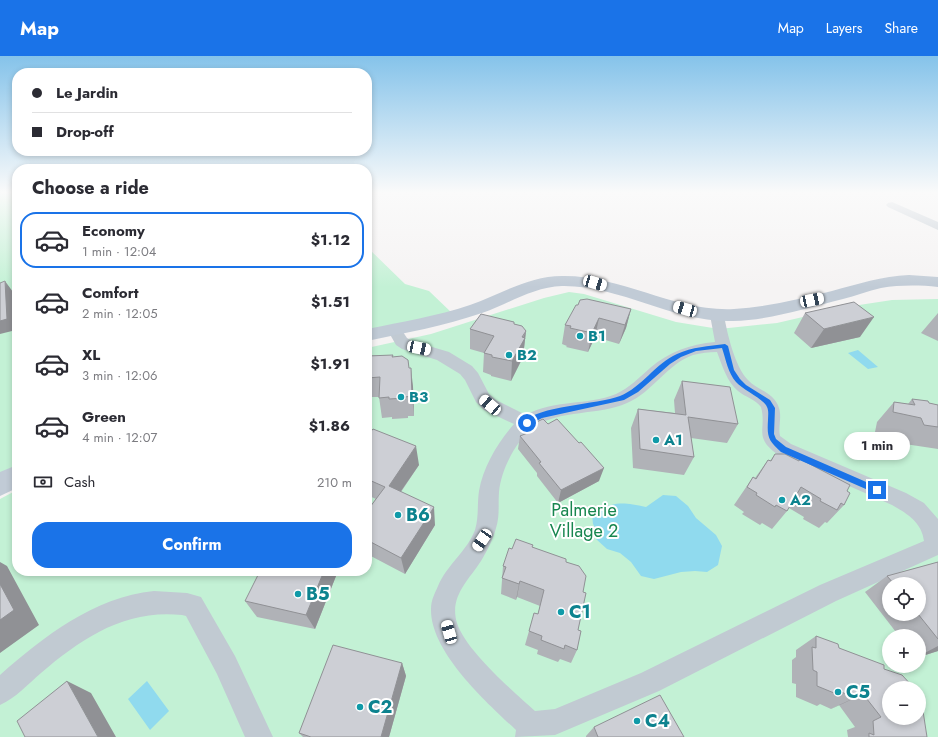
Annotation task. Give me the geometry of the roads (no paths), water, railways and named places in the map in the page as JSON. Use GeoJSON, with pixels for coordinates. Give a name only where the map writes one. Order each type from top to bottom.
{"type":"FeatureCollection","features":[{"type":"Feature","properties":{"kind":"street"},"geometry":{"type":"LineString","coordinates":[[372,334],[432,322],[464,313],[544,282],[561,280],[595,283],[700,313],[717,315],[754,313],[827,297],[879,283],[899,281],[938,282]]}},
{"type":"Feature","properties":{"kind":"street"},"geometry":{"type":"LineString","coordinates":[[717,315],[719,329],[725,346],[731,370],[744,386],[768,402],[771,408],[771,434],[774,441],[784,450],[928,511],[933,529],[935,546],[828,593],[650,682],[555,722],[529,731],[464,658],[449,632],[443,612],[446,593],[482,540],[488,518],[490,491],[495,471],[507,448],[527,423],[540,416],[621,398],[635,390],[668,362],[679,355],[696,349],[725,346]]}},
{"type":"Feature","properties":{"kind":"street"},"geometry":{"type":"LineString","coordinates":[[394,329],[401,341],[406,345],[443,356],[466,370],[472,377],[482,398],[490,405],[527,423]]}},
{"type":"Feature","properties":{"kind":"street"},"geometry":{"type":"LineString","coordinates":[[0,485],[12,478]]}},
{"type":"Feature","properties":{"kind":"street"},"geometry":{"type":"LineString","coordinates":[[0,692],[40,659],[78,631],[105,616],[130,606],[149,603],[169,602],[193,605],[229,672],[259,737]]}},
{"type":"Feature","properties":{"kind":"water"},"geometry":{"type":"Polygon","coordinates":[[[858,350],[878,367],[868,369],[848,353],[858,350]]]}},
{"type":"Feature","properties":{"kind":"water"},"geometry":{"type":"Polygon","coordinates":[[[663,495],[676,496],[688,506],[696,518],[716,535],[722,546],[718,565],[707,572],[681,572],[654,579],[641,576],[631,562],[620,553],[607,549],[596,539],[599,534],[593,524],[592,514],[606,507],[618,504],[631,504],[646,507],[663,495]]]}},
{"type":"Feature","properties":{"kind":"water"},"geometry":{"type":"Polygon","coordinates":[[[147,681],[169,711],[150,730],[128,699],[147,681]]]}},
{"type":"Feature","properties":{"kind":"place","name":"B1"},"geometry":{"type":"Point","coordinates":[580,336]}},
{"type":"Feature","properties":{"kind":"place","name":"B2"},"geometry":{"type":"Point","coordinates":[509,355]}},
{"type":"Feature","properties":{"kind":"place","name":"B3"},"geometry":{"type":"Point","coordinates":[401,397]}},
{"type":"Feature","properties":{"kind":"place","name":"A1"},"geometry":{"type":"Point","coordinates":[656,440]}},
{"type":"Feature","properties":{"kind":"place","name":"A2"},"geometry":{"type":"Point","coordinates":[782,500]}},
{"type":"Feature","properties":{"kind":"place","name":"B6"},"geometry":{"type":"Point","coordinates":[398,515]}},
{"type":"Feature","properties":{"kind":"place","name":"B5"},"geometry":{"type":"Point","coordinates":[298,594]}},
{"type":"Feature","properties":{"kind":"place","name":"C1"},"geometry":{"type":"Point","coordinates":[561,612]}},
{"type":"Feature","properties":{"kind":"place","name":"C5"},"geometry":{"type":"Point","coordinates":[838,692]}},
{"type":"Feature","properties":{"kind":"place","name":"C2"},"geometry":{"type":"Point","coordinates":[360,707]}},
{"type":"Feature","properties":{"kind":"place","name":"C4"},"geometry":{"type":"Point","coordinates":[637,721]}},
{"type":"Feature","properties":{"kind":"park label","name":"Palmerie Village 2"},"geometry":{"type":"Point","coordinates":[584,520]}}]}
